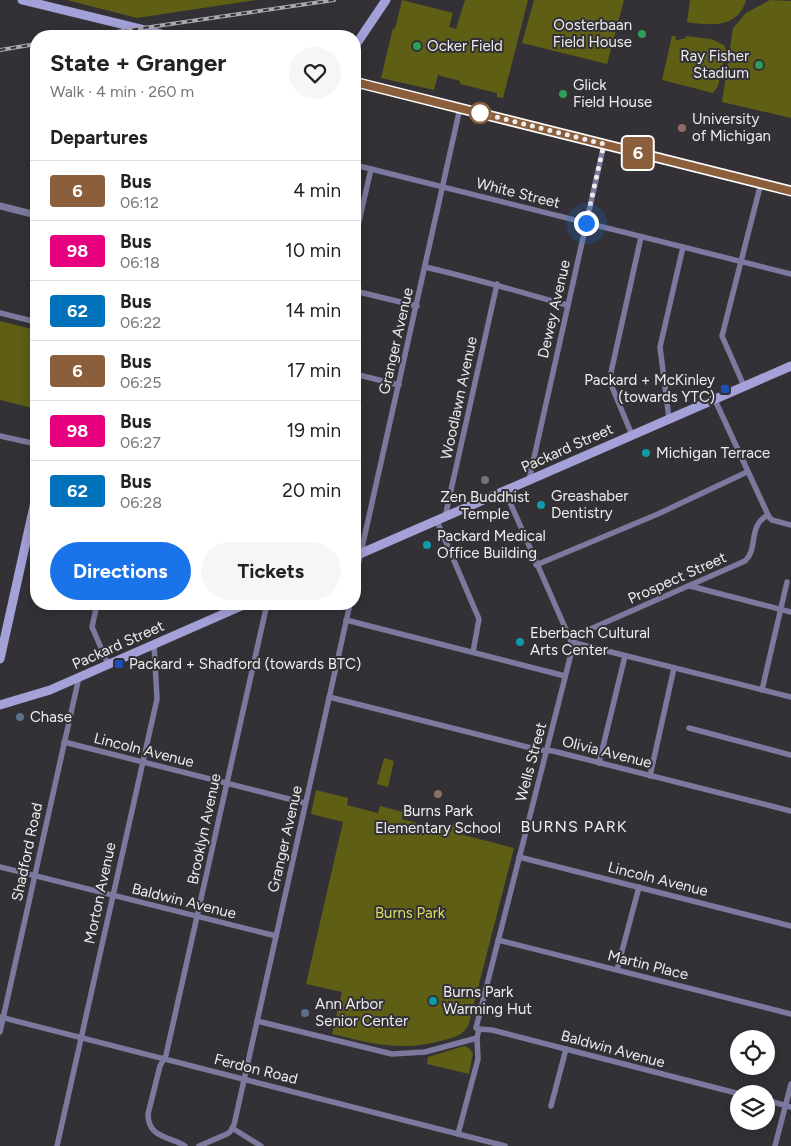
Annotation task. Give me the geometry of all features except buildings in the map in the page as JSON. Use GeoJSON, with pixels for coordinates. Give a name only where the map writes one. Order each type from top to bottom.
{"type":"FeatureCollection","features":[{"type":"Feature","properties":{"kind":"main road"},"geometry":{"type":"LineString","coordinates":[[22,0],[132,30]]}},
{"type":"Feature","properties":{"kind":"main road"},"geometry":{"type":"LineString","coordinates":[[361,37],[385,1]]}},
{"type":"Feature","properties":{"kind":"main road"},"geometry":{"type":"LineString","coordinates":[[361,83],[791,191]]}},
{"type":"Feature","properties":{"kind":"main road","name":"Packard Street"},"geometry":{"type":"LineString","coordinates":[[361,554],[791,366]]}},
{"type":"Feature","properties":{"kind":"main road"},"geometry":{"type":"LineString","coordinates":[[0,659],[30,534]]}},
{"type":"Feature","properties":{"kind":"main road","name":"Packard Street"},"geometry":{"type":"LineString","coordinates":[[0,705],[37,695],[230,610]]}},
{"type":"Feature","properties":{"kind":"street","name":"Granger Avenue"},"geometry":{"type":"LineString","coordinates":[[361,542],[399,384],[460,108]]}},
{"type":"Feature","properties":{"kind":"street","name":"Dewey Avenue"},"geometry":{"type":"LineString","coordinates":[[529,480],[604,144]]}},
{"type":"Feature","properties":{"kind":"street","name":"White Street"},"geometry":{"type":"LineString","coordinates":[[361,166],[791,274]]}},
{"type":"Feature","properties":{"kind":"street"},"geometry":{"type":"LineString","coordinates":[[361,213],[371,169]]}},
{"type":"Feature","properties":{"kind":"street"},"geometry":{"type":"LineString","coordinates":[[744,386],[722,336],[761,183]]}},
{"type":"Feature","properties":{"kind":"street"},"geometry":{"type":"LineString","coordinates":[[0,206],[30,214]]}},
{"type":"Feature","properties":{"kind":"street"},"geometry":{"type":"LineString","coordinates":[[632,435],[610,382],[610,377],[642,237]]}},
{"type":"Feature","properties":{"kind":"street"},"geometry":{"type":"LineString","coordinates":[[669,419],[660,347],[683,247]]}},
{"type":"Feature","properties":{"kind":"street"},"geometry":{"type":"LineString","coordinates":[[425,267],[497,284],[567,305]]}},
{"type":"Feature","properties":{"kind":"street","name":"Woodlawn Avenue"},"geometry":{"type":"LineString","coordinates":[[441,519],[497,284]]}},
{"type":"Feature","properties":{"kind":"street"},"geometry":{"type":"LineString","coordinates":[[361,292],[416,306]]}},
{"type":"Feature","properties":{"kind":"street"},"geometry":{"type":"LineString","coordinates":[[0,313],[30,320]]}},
{"type":"Feature","properties":{"kind":"street"},"geometry":{"type":"LineString","coordinates":[[361,375],[399,384]]}},
{"type":"Feature","properties":{"kind":"street"},"geometry":{"type":"LineString","coordinates":[[715,400],[768,515],[772,520],[791,525]]}},
{"type":"Feature","properties":{"kind":"street"},"geometry":{"type":"LineString","coordinates":[[0,436],[30,443]]}},
{"type":"Feature","properties":{"kind":"street"},"geometry":{"type":"LineString","coordinates":[[536,565],[658,514],[747,472]]}},
{"type":"Feature","properties":{"kind":"street","name":"Wells Street"},"geometry":{"type":"LineString","coordinates":[[458,1134],[478,1058],[476,1038],[479,1029],[476,1028],[572,650],[570,641],[504,491]]}},
{"type":"Feature","properties":{"kind":"street","name":"Prospect Street"},"geometry":{"type":"LineString","coordinates":[[570,641],[579,634],[741,564],[748,559],[756,525],[768,515]]}},
{"type":"Feature","properties":{"kind":"street"},"geometry":{"type":"LineString","coordinates":[[441,519],[479,621],[473,652]]}},
{"type":"Feature","properties":{"kind":"street"},"geometry":{"type":"LineString","coordinates":[[762,690],[787,582]]}},
{"type":"Feature","properties":{"kind":"street"},"geometry":{"type":"LineString","coordinates":[[690,586],[791,612]]}},
{"type":"Feature","properties":{"kind":"street"},"geometry":{"type":"LineString","coordinates":[[96,610],[92,627],[108,664]]}},
{"type":"Feature","properties":{"kind":"street","name":"Brooklyn Avenue"},"geometry":{"type":"LineString","coordinates":[[185,1146],[156,1134],[148,1122],[148,1114],[160,1066],[166,1055],[266,610]]}},
{"type":"Feature","properties":{"kind":"street","name":"Granger Avenue"},"geometry":{"type":"LineString","coordinates":[[232,1128],[348,610]]}},
{"type":"Feature","properties":{"kind":"street"},"geometry":{"type":"LineString","coordinates":[[346,620],[565,676]]}},
{"type":"Feature","properties":{"kind":"street"},"geometry":{"type":"LineString","coordinates":[[570,641],[791,697]]}},
{"type":"Feature","properties":{"kind":"street","name":"Morton Avenue"},"geometry":{"type":"LineString","coordinates":[[57,1146],[157,699],[154,644]]}},
{"type":"Feature","properties":{"kind":"street"},"geometry":{"type":"LineString","coordinates":[[599,763],[625,656]]}},
{"type":"Feature","properties":{"kind":"street"},"geometry":{"type":"LineString","coordinates":[[650,776],[674,668]]}},
{"type":"Feature","properties":{"kind":"street","name":"Shadford Road"},"geometry":{"type":"LineString","coordinates":[[0,1032],[79,677]]}},
{"type":"Feature","properties":{"kind":"street","name":"Olivia Avenue"},"geometry":{"type":"LineString","coordinates":[[329,697],[791,812]]}},
{"type":"Feature","properties":{"kind":"street"},"geometry":{"type":"LineString","coordinates":[[689,728],[791,755]]}},
{"type":"Feature","properties":{"kind":"street","name":"Lincoln Avenue"},"geometry":{"type":"LineString","coordinates":[[64,742],[305,803]]}},
{"type":"Feature","properties":{"kind":"street","name":"Lincoln Avenue"},"geometry":{"type":"LineString","coordinates":[[519,857],[791,926]]}},
{"type":"Feature","properties":{"kind":"street","name":"Baldwin Avenue"},"geometry":{"type":"LineString","coordinates":[[0,867],[276,936]]}},
{"type":"Feature","properties":{"kind":"street"},"geometry":{"type":"LineString","coordinates":[[617,970],[639,887]]}},
{"type":"Feature","properties":{"kind":"street","name":"Martin Place"},"geometry":{"type":"LineString","coordinates":[[498,940],[791,1014]]}},
{"type":"Feature","properties":{"kind":"street","name":"Ferdon Road"},"geometry":{"type":"LineString","coordinates":[[2,1017],[505,1146]]}},
{"type":"Feature","properties":{"kind":"street"},"geometry":{"type":"LineString","coordinates":[[257,1021],[392,1054],[425,1052],[476,1038]]}},
{"type":"Feature","properties":{"kind":"street","name":"Baldwin Avenue"},"geometry":{"type":"LineString","coordinates":[[479,1029],[492,1030],[730,1091]]}},
{"type":"Feature","properties":{"kind":"street"},"geometry":{"type":"LineString","coordinates":[[551,1106],[566,1049]]}},
{"type":"Feature","properties":{"kind":"street"},"geometry":{"type":"LineString","coordinates":[[775,1146],[788,1106],[791,1084]]}},
{"type":"Feature","properties":{"kind":"street"},"geometry":{"type":"LineString","coordinates":[[775,1102],[788,1106]]}},
{"type":"Feature","properties":{"kind":"street"},"geometry":{"type":"LineString","coordinates":[[199,1146],[226,1134],[232,1128],[261,1146]]}},
{"type":"Feature","properties":{"kind":"green space"},"geometry":{"type":"Polygon","coordinates":[[[67,0],[256,0],[137,18],[67,0]]]}},
{"type":"Feature","properties":{"kind":"green space"},"geometry":{"type":"Polygon","coordinates":[[[402,0],[453,13],[449,27],[456,29],[465,0],[528,0],[503,98],[497,97],[497,93],[460,84],[460,81],[438,75],[434,90],[381,78],[402,0]]]}},
{"type":"Feature","properties":{"kind":"green space"},"geometry":{"type":"Polygon","coordinates":[[[534,0],[624,0],[607,64],[522,43],[534,0]]]}},
{"type":"Feature","properties":{"kind":"green space"},"geometry":{"type":"Polygon","coordinates":[[[690,0],[746,0],[737,16],[722,23],[705,24],[687,22],[690,0]]]}},
{"type":"Feature","properties":{"kind":"green space","name":"Ray Fisher Stadium"},"geometry":{"type":"Polygon","coordinates":[[[770,0],[791,1],[791,118],[722,102],[733,28],[746,13],[770,0]]]}},
{"type":"Feature","properties":{"kind":"green space"},"geometry":{"type":"Polygon","coordinates":[[[672,36],[676,36],[675,39],[678,40],[686,38],[685,36],[711,39],[724,45],[726,50],[718,86],[713,93],[662,80],[672,36]]]}},
{"type":"Feature","properties":{"kind":"green space"},"geometry":{"type":"Polygon","coordinates":[[[0,321],[30,328],[30,408],[0,400],[0,321]]]}},
{"type":"Feature","properties":{"kind":"green space"},"geometry":{"type":"Polygon","coordinates":[[[384,758],[394,761],[388,787],[377,784],[384,758]]]}},
{"type":"Feature","properties":{"kind":"green space","name":"Burns Park"},"geometry":{"type":"Polygon","coordinates":[[[316,790],[348,798],[347,805],[378,813],[380,806],[403,812],[402,819],[451,832],[454,822],[463,824],[460,834],[514,848],[469,1023],[459,1035],[429,1044],[401,1046],[361,1041],[332,1034],[342,992],[306,984],[343,822],[311,814],[316,790]]]}},
{"type":"Feature","properties":{"kind":"green space"},"geometry":{"type":"Polygon","coordinates":[[[464,1046],[473,1053],[469,1074],[427,1064],[428,1057],[464,1046]]]}},
{"type":"Feature","properties":{"kind":"railway"},"geometry":{"type":"LineString","coordinates":[[130,30],[334,0]]}},
{"type":"Feature","properties":{"kind":"railway"},"geometry":{"type":"LineString","coordinates":[[0,50],[30,45]]}},
{"type":"Feature","properties":{"kind":"bus line","name":"6"},"geometry":{"type":"LineString","coordinates":[[361,84],[791,191]]}},
{"type":"Feature","properties":{"kind":"place","name":"Oosterbaan Field House"},"geometry":{"type":"Point","coordinates":[642,34]}},
{"type":"Feature","properties":{"kind":"place","name":"Ocker Field"},"geometry":{"type":"Point","coordinates":[417,46]}},
{"type":"Feature","properties":{"kind":"place","name":"Ray Fisher Stadium"},"geometry":{"type":"Point","coordinates":[759,65]}},
{"type":"Feature","properties":{"kind":"place","name":"Glick Field House"},"geometry":{"type":"Point","coordinates":[563,94]}},
{"type":"Feature","properties":{"kind":"place","name":"University of Michigan"},"geometry":{"type":"Point","coordinates":[682,128]}},
{"type":"Feature","properties":{"kind":"place","name":"Packard + McKinley (towards YTC)"},"geometry":{"type":"Point","coordinates":[725,389]}},
{"type":"Feature","properties":{"kind":"place","name":"Michigan Terrace"},"geometry":{"type":"Point","coordinates":[646,453]}},
{"type":"Feature","properties":{"kind":"place","name":"Zen Buddhist Temple"},"geometry":{"type":"Point","coordinates":[485,480]}},
{"type":"Feature","properties":{"kind":"place","name":"Greashaber Dentistry"},"geometry":{"type":"Point","coordinates":[541,505]}},
{"type":"Feature","properties":{"kind":"place","name":"Packard Medical Office Building"},"geometry":{"type":"Point","coordinates":[427,545]}},
{"type":"Feature","properties":{"kind":"place","name":"Eberbach Cultural Arts Center"},"geometry":{"type":"Point","coordinates":[520,642]}},
{"type":"Feature","properties":{"kind":"place","name":"Packard + Shadford (towards BTC)"},"geometry":{"type":"Point","coordinates":[119,664]}},
{"type":"Feature","properties":{"kind":"place","name":"Chase"},"geometry":{"type":"Point","coordinates":[20,717]}},
{"type":"Feature","properties":{"kind":"place","name":"Burns Park Elementary School"},"geometry":{"type":"Point","coordinates":[438,794]}},
{"type":"Feature","properties":{"kind":"place","name":"Burns Park Warming Hut"},"geometry":{"type":"Point","coordinates":[433,1001]}},
{"type":"Feature","properties":{"kind":"place","name":"Ann Arbor Senior Center"},"geometry":{"type":"Point","coordinates":[305,1013]}},
{"type":"Feature","properties":{"kind":"district","name":"BURNS PARK"},"geometry":{"type":"Point","coordinates":[574,826]}},
{"type":"Feature","properties":{"kind":"route"},"geometry":{"type":"LineString","coordinates":[[480,113],[604,144],[586,223]]}}]}
